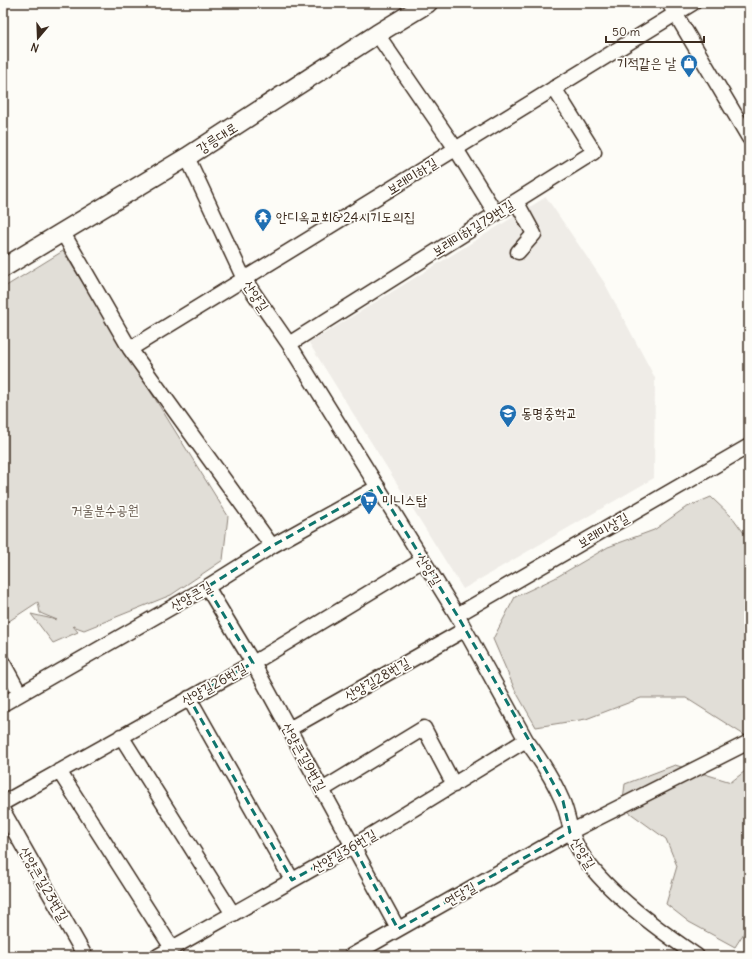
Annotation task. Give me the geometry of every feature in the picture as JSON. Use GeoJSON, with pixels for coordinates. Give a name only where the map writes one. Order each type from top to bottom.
{"type":"FeatureCollection","features":[{"type":"Feature","properties":{"kind":"street","name":"강릉대로"},"geometry":{"type":"LineString","coordinates":[[3,268],[187,157],[377,34],[428,3]]}},
{"type":"Feature","properties":{"kind":"street","name":"보래미하길"},"geometry":{"type":"LineString","coordinates":[[130,349],[554,88],[672,8],[693,3]]}},
{"type":"Feature","properties":{"kind":"street"},"geometry":{"type":"LineString","coordinates":[[672,8],[749,138]]}},
{"type":"Feature","properties":{"kind":"street"},"geometry":{"type":"LineString","coordinates":[[377,34],[456,149],[496,214]]}},
{"type":"Feature","properties":{"kind":"street","name":"보래미하길79번길"},"geometry":{"type":"LineString","coordinates":[[289,344],[594,152],[554,88]]}},
{"type":"Feature","properties":{"kind":"street","name":"산양길"},"geometry":{"type":"LineString","coordinates":[[187,157],[244,279],[289,344],[457,615],[526,740],[538,756],[563,801],[570,832],[578,848],[598,876],[663,933],[697,956]]}},
{"type":"Feature","properties":{"kind":"street"},"geometry":{"type":"LineString","coordinates":[[516,201],[534,234],[518,252]]}},
{"type":"Feature","properties":{"kind":"street"},"geometry":{"type":"LineString","coordinates":[[63,233],[130,349],[272,546]]}},
{"type":"Feature","properties":{"kind":"street","name":"보래미상길"},"geometry":{"type":"LineString","coordinates":[[457,615],[749,446]]}},
{"type":"Feature","properties":{"kind":"street","name":"산양큰길"},"geometry":{"type":"LineString","coordinates":[[3,704],[207,587],[272,546],[378,487]]}},
{"type":"Feature","properties":{"kind":"street","name":"산양길26번길"},"geometry":{"type":"LineString","coordinates":[[3,803],[252,662],[423,560]]}},
{"type":"Feature","properties":{"kind":"street","name":"산양큰길9번길"},"geometry":{"type":"LineString","coordinates":[[207,587],[252,662],[398,929]]}},
{"type":"Feature","properties":{"kind":"street","name":"산양길28번길"},"geometry":{"type":"LineString","coordinates":[[289,729],[464,630]]}},
{"type":"Feature","properties":{"kind":"street"},"geometry":{"type":"LineString","coordinates":[[3,663],[20,694]]}},
{"type":"Feature","properties":{"kind":"street"},"geometry":{"type":"LineString","coordinates":[[189,698],[292,880]]}},
{"type":"Feature","properties":{"kind":"street"},"geometry":{"type":"LineString","coordinates":[[322,790],[424,728],[454,785]]}},
{"type":"Feature","properties":{"kind":"street"},"geometry":{"type":"LineString","coordinates":[[121,736],[233,914]]}},
{"type":"Feature","properties":{"kind":"street","name":"산양길36번길"},"geometry":{"type":"LineString","coordinates":[[158,956],[353,846],[526,740]]}},
{"type":"Feature","properties":{"kind":"street","name":"연당길"},"geometry":{"type":"LineString","coordinates":[[354,955],[570,832],[749,742]]}},
{"type":"Feature","properties":{"kind":"street"},"geometry":{"type":"LineString","coordinates":[[59,772],[172,948]]}},
{"type":"Feature","properties":{"kind":"street","name":"산양큰길23번길"},"geometry":{"type":"LineString","coordinates":[[3,811],[86,956]]}},
{"type":"Feature","properties":{"kind":"highlighted area"},"geometry":{"type":"Polygon","coordinates":[[[378,487],[457,615],[538,756],[563,801],[570,832],[398,929],[353,846],[292,880],[189,698],[253,663],[207,587],[272,546],[378,487]]]}},
{"type":"Feature","properties":{"kind":"shaded area","name":"동명중학교"},"geometry":{"type":"Polygon","coordinates":[[[546,197],[604,282],[655,378],[654,478],[463,589],[309,343],[546,197]]]}},
{"type":"Feature","properties":{"kind":"green space","name":"거울분수공원"},"geometry":{"type":"Polygon","coordinates":[[[63,251],[228,516],[223,560],[171,595],[84,630],[73,626],[78,632],[53,643],[31,614],[57,620],[40,613],[38,602],[3,625],[3,288],[63,251]]]}},
{"type":"Feature","properties":{"kind":"green space"},"geometry":{"type":"Polygon","coordinates":[[[711,497],[733,518],[749,540],[749,738],[686,698],[641,698],[586,719],[536,727],[515,690],[493,639],[515,597],[555,578],[608,547],[654,530],[685,508],[711,497]]]}},
{"type":"Feature","properties":{"kind":"green space"},"geometry":{"type":"Polygon","coordinates":[[[675,765],[731,782],[749,768],[749,925],[735,947],[689,922],[666,904],[677,866],[666,839],[622,807],[625,784],[675,765]]]}},
{"type":"Feature","properties":{"kind":"place","name":"기적같은 날"},"geometry":{"type":"Point","coordinates":[689,78]}},
{"type":"Feature","properties":{"kind":"place","name":"안디옥교회&24시기도의집"},"geometry":{"type":"Point","coordinates":[263,232]}},
{"type":"Feature","properties":{"kind":"place","name":"동명중학교"},"geometry":{"type":"Point","coordinates":[508,428]}},
{"type":"Feature","properties":{"kind":"place","name":"미니스탑"},"geometry":{"type":"Point","coordinates":[369,515]}}]}
